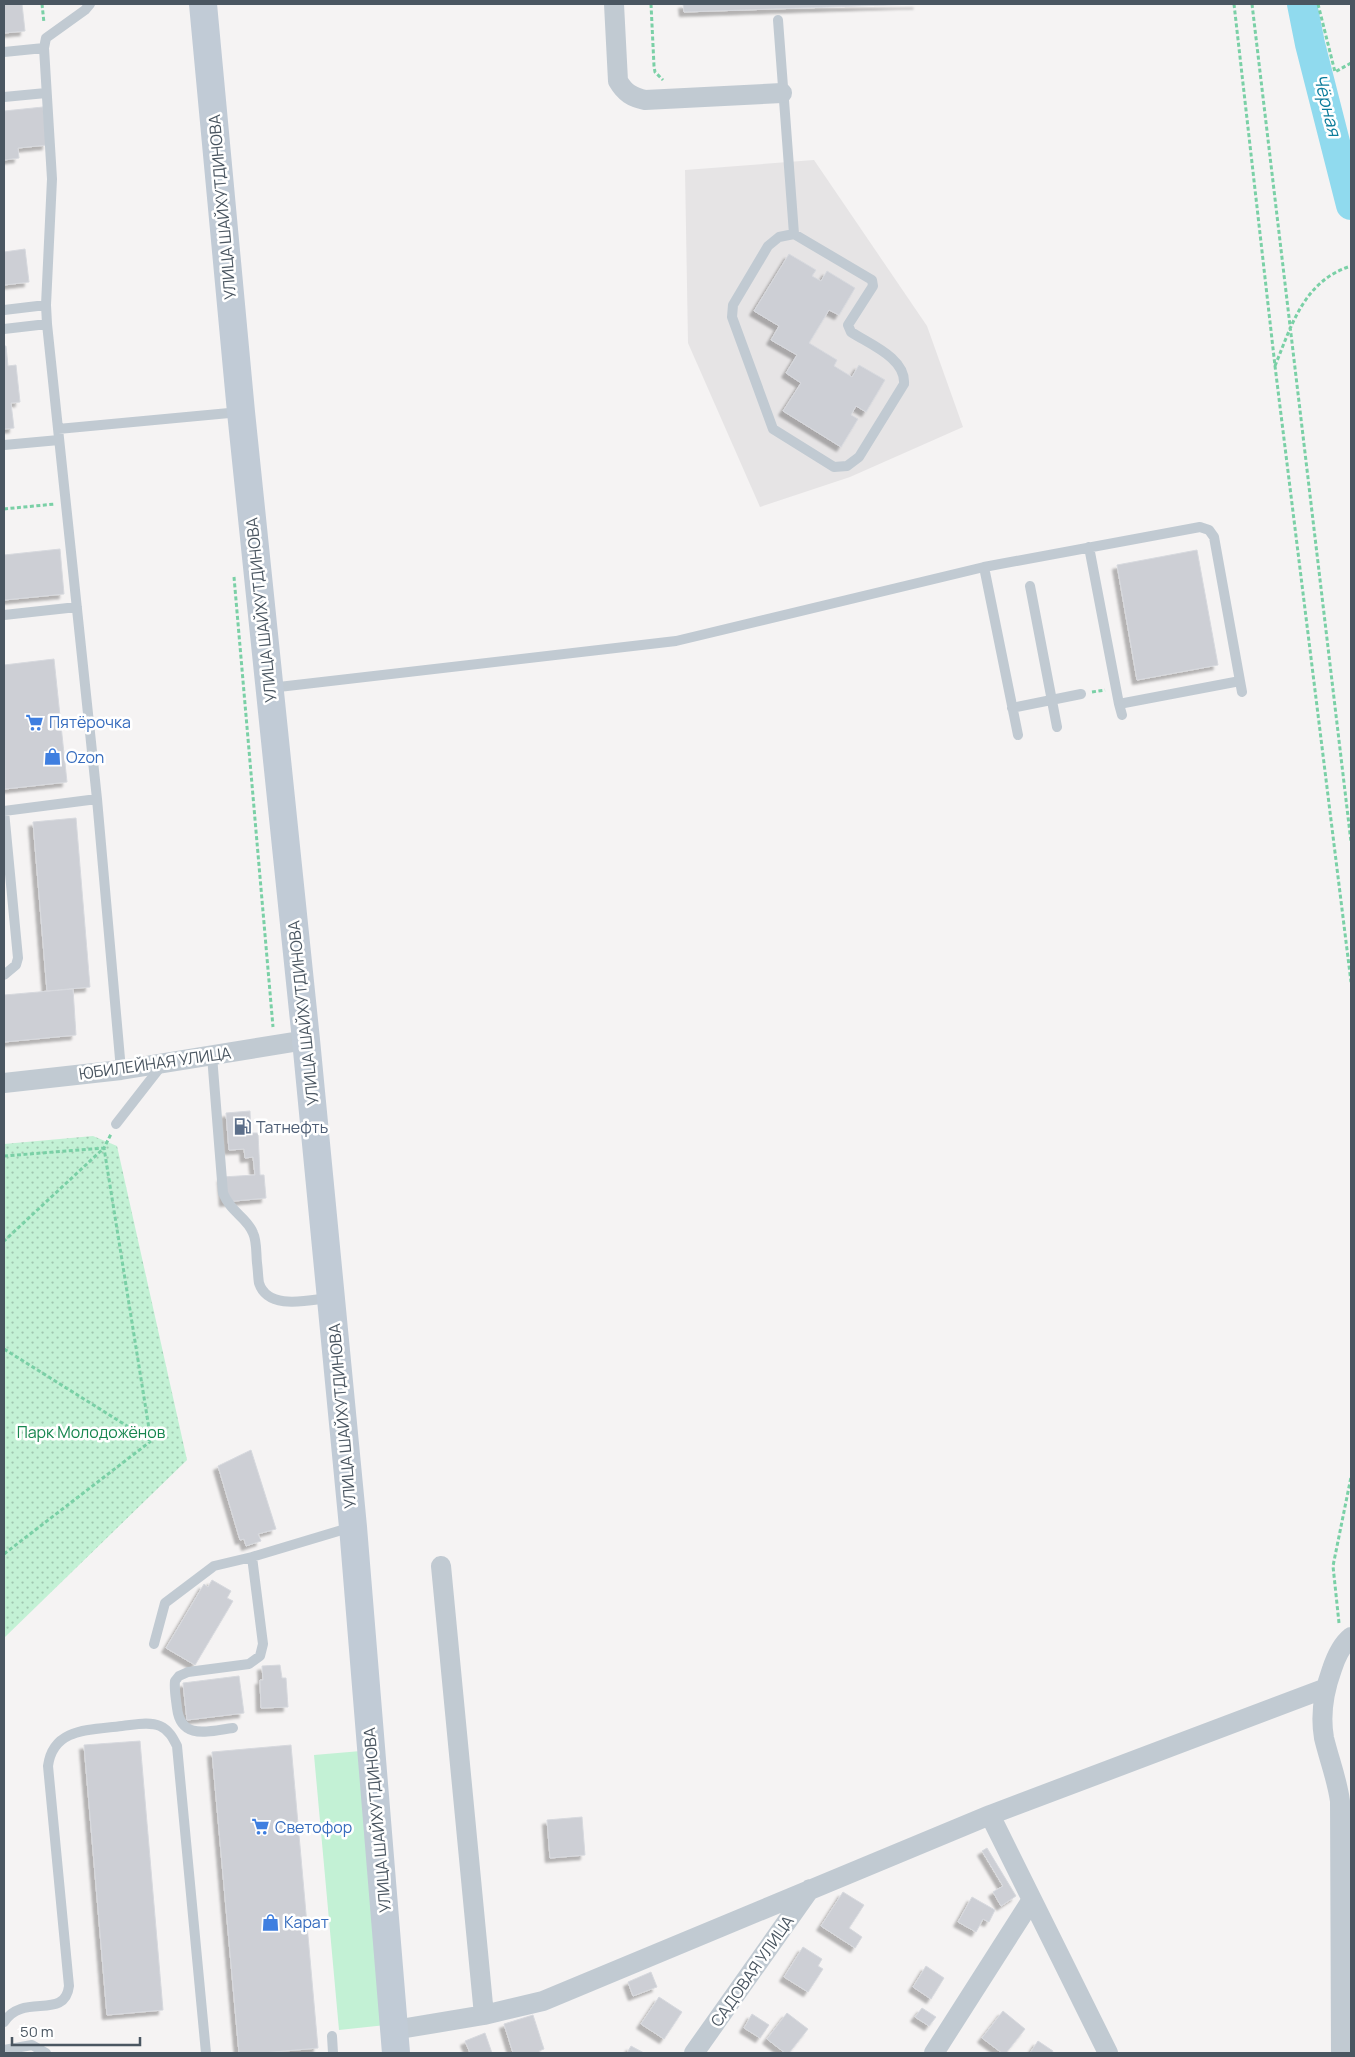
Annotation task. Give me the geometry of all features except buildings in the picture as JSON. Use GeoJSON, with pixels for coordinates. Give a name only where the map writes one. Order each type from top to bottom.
{"type":"FeatureCollection","features":[{"type":"Feature","properties":{"kind":"main road","name":"УЛИЦА ШАЙХУТДИНОВА"},"geometry":{"type":"LineString","coordinates":[[203,4],[241,412],[306,1040],[353,1527],[395,2042]]}},
{"type":"Feature","properties":{"kind":"street"},"geometry":{"type":"LineString","coordinates":[[614,4],[618,81],[623,91],[633,97],[645,100],[782,93]]}},
{"type":"Feature","properties":{"kind":"street","name":"ЮБИЛЕЙНАЯ УЛИЦА"},"geometry":{"type":"LineString","coordinates":[[4,1083],[121,1070],[306,1040]]}},
{"type":"Feature","properties":{"kind":"street"},"geometry":{"type":"LineString","coordinates":[[441,1566],[484,2015]]}},
{"type":"Feature","properties":{"kind":"street"},"geometry":{"type":"LineString","coordinates":[[1342,2053],[1346,1840],[1339,1793],[1323,1728],[1323,1709],[1326,1688],[1347,1633]]}},
{"type":"Feature","properties":{"kind":"street"},"geometry":{"type":"LineString","coordinates":[[395,2042],[484,2015],[543,2001],[990,1815],[1326,1688]]}},
{"type":"Feature","properties":{"kind":"street"},"geometry":{"type":"LineString","coordinates":[[990,1815],[1108,2053]]}},
{"type":"Feature","properties":{"kind":"street","name":"САДОВАЯ УЛИЦА"},"geometry":{"type":"LineString","coordinates":[[694,2053],[810,1889]]}},
{"type":"Feature","properties":{"kind":"street"},"geometry":{"type":"LineString","coordinates":[[934,2053],[1031,1901]]}},
{"type":"Feature","properties":{"kind":"lane"},"geometry":{"type":"LineString","coordinates":[[90,4],[85,10],[46,38],[44,48],[52,179],[46,305],[97,799],[121,1070]]}},
{"type":"Feature","properties":{"kind":"lane"},"geometry":{"type":"LineString","coordinates":[[778,20],[794,234]]}},
{"type":"Feature","properties":{"kind":"lane"},"geometry":{"type":"LineString","coordinates":[[4,52],[44,48]]}},
{"type":"Feature","properties":{"kind":"lane"},"geometry":{"type":"LineString","coordinates":[[4,97],[46,93]]}},
{"type":"Feature","properties":{"kind":"lane"},"geometry":{"type":"LineString","coordinates":[[794,234],[872,280],[873,286],[848,324],[848,328],[899,365],[905,377],[904,384],[859,457],[854,463],[840,468],[834,467],[772,429],[732,316],[733,305],[768,246],[779,237],[794,234]]}},
{"type":"Feature","properties":{"kind":"lane"},"geometry":{"type":"LineString","coordinates":[[4,310],[46,305]]}},
{"type":"Feature","properties":{"kind":"lane"},"geometry":{"type":"LineString","coordinates":[[4,330],[47,324]]}},
{"type":"Feature","properties":{"kind":"lane"},"geometry":{"type":"LineString","coordinates":[[4,445],[58,434],[241,412]]}},
{"type":"Feature","properties":{"kind":"lane"},"geometry":{"type":"LineString","coordinates":[[269,688],[676,641],[984,567],[1200,527],[1209,530],[1214,537],[1242,692]]}},
{"type":"Feature","properties":{"kind":"lane"},"geometry":{"type":"LineString","coordinates":[[1089,547],[1122,715]]}},
{"type":"Feature","properties":{"kind":"lane"},"geometry":{"type":"LineString","coordinates":[[984,567],[1018,735]]}},
{"type":"Feature","properties":{"kind":"lane"},"geometry":{"type":"LineString","coordinates":[[1030,586],[1057,727]]}},
{"type":"Feature","properties":{"kind":"lane"},"geometry":{"type":"LineString","coordinates":[[4,614],[76,607]]}},
{"type":"Feature","properties":{"kind":"lane"},"geometry":{"type":"LineString","coordinates":[[1119,704],[1240,681]]}},
{"type":"Feature","properties":{"kind":"lane"},"geometry":{"type":"LineString","coordinates":[[1012,708],[1081,694]]}},
{"type":"Feature","properties":{"kind":"lane"},"geometry":{"type":"LineString","coordinates":[[4,975],[16,965],[18,958],[4,811],[97,799]]}},
{"type":"Feature","properties":{"kind":"lane"},"geometry":{"type":"LineString","coordinates":[[212,1056],[224,1193],[228,1204],[249,1225],[254,1234],[260,1284],[270,1296],[281,1301],[292,1303],[331,1297]]}},
{"type":"Feature","properties":{"kind":"lane"},"geometry":{"type":"LineString","coordinates":[[116,1124],[162,1064]]}},
{"type":"Feature","properties":{"kind":"lane"},"geometry":{"type":"LineString","coordinates":[[154,1644],[165,1603],[214,1566],[252,1557],[353,1527]]}},
{"type":"Feature","properties":{"kind":"lane"},"geometry":{"type":"LineString","coordinates":[[233,1728],[199,1732],[188,1729],[178,1717],[174,1688],[175,1681],[183,1673],[248,1664],[260,1656],[263,1644],[252,1557]]}},
{"type":"Feature","properties":{"kind":"lane"},"geometry":{"type":"LineString","coordinates":[[4,2022],[14,2011],[23,2007],[56,2005],[63,2001],[68,1994],[69,1986],[48,1766],[49,1754],[56,1744],[76,1731],[151,1723],[166,1730],[177,1746],[206,2053]]}},
{"type":"Feature","properties":{"kind":"lane"},"geometry":{"type":"LineString","coordinates":[[332,2036],[333,2053]]}},
{"type":"Feature","properties":{"kind":"lane"},"geometry":{"type":"LineString","coordinates":[[4,2050],[32,2045],[46,2053]]}},
{"type":"Feature","properties":{"kind":"path"},"geometry":{"type":"LineString","coordinates":[[651,4],[654,66],[660,79],[666,81]]}},
{"type":"Feature","properties":{"kind":"path"},"geometry":{"type":"LineString","coordinates":[[1234,4],[1275,366],[1351,982]]}},
{"type":"Feature","properties":{"kind":"path"},"geometry":{"type":"LineString","coordinates":[[1252,4],[1351,842]]}},
{"type":"Feature","properties":{"kind":"path"},"geometry":{"type":"LineString","coordinates":[[1318,4],[1335,72],[1351,63]]}},
{"type":"Feature","properties":{"kind":"path"},"geometry":{"type":"LineString","coordinates":[[1275,366],[1304,299],[1325,280],[1351,266]]}},
{"type":"Feature","properties":{"kind":"path"},"geometry":{"type":"LineString","coordinates":[[4,509],[65,503]]}},
{"type":"Feature","properties":{"kind":"path"},"geometry":{"type":"LineString","coordinates":[[1081,694],[1116,688]]}},
{"type":"Feature","properties":{"kind":"path"},"geometry":{"type":"LineString","coordinates":[[4,1241],[104,1148],[116,1124]]}},
{"type":"Feature","properties":{"kind":"path"},"geometry":{"type":"LineString","coordinates":[[4,1156],[104,1148]]}},
{"type":"Feature","properties":{"kind":"path"},"geometry":{"type":"LineString","coordinates":[[104,1148],[151,1441]]}},
{"type":"Feature","properties":{"kind":"path"},"geometry":{"type":"LineString","coordinates":[[4,1349],[151,1441]]}},
{"type":"Feature","properties":{"kind":"path"},"geometry":{"type":"LineString","coordinates":[[4,1554],[151,1441]]}},
{"type":"Feature","properties":{"kind":"path"},"geometry":{"type":"LineString","coordinates":[[1347,1633],[1338,1620],[1333,1566],[1351,1477]]}},
{"type":"Feature","properties":{"kind":"shaded area"},"geometry":{"type":"Polygon","coordinates":[[[814,160],[927,326],[963,427],[850,477],[760,507],[688,343],[685,170],[814,160]]]}},
{"type":"Feature","properties":{"kind":"green space","name":"Парк Молодожёнов"},"geometry":{"type":"Polygon","coordinates":[[[93,1136],[117,1146],[187,1460],[4,1638],[4,1144],[93,1136]]]}},
{"type":"Feature","properties":{"kind":"green space"},"geometry":{"type":"Polygon","coordinates":[[[361,1751],[386,2025],[339,2030],[314,1755],[361,1751]]]}},
{"type":"Feature","properties":{"kind":"waterway","name":"Чёрная"},"geometry":{"type":"LineString","coordinates":[[1302,4],[1310,44],[1351,205]]}},
{"type":"Feature","properties":{"kind":"place","name":"Пятёрочка"},"geometry":{"type":"Point","coordinates":[35,722]}},
{"type":"Feature","properties":{"kind":"place","name":"Ozon"},"geometry":{"type":"Point","coordinates":[52,757]}},
{"type":"Feature","properties":{"kind":"place","name":"Татнефть"},"geometry":{"type":"Point","coordinates":[242,1127]}},
{"type":"Feature","properties":{"kind":"place","name":"Светофор"},"geometry":{"type":"Point","coordinates":[261,1827]}},
{"type":"Feature","properties":{"kind":"place","name":"Карат"},"geometry":{"type":"Point","coordinates":[270,1922]}}]}
